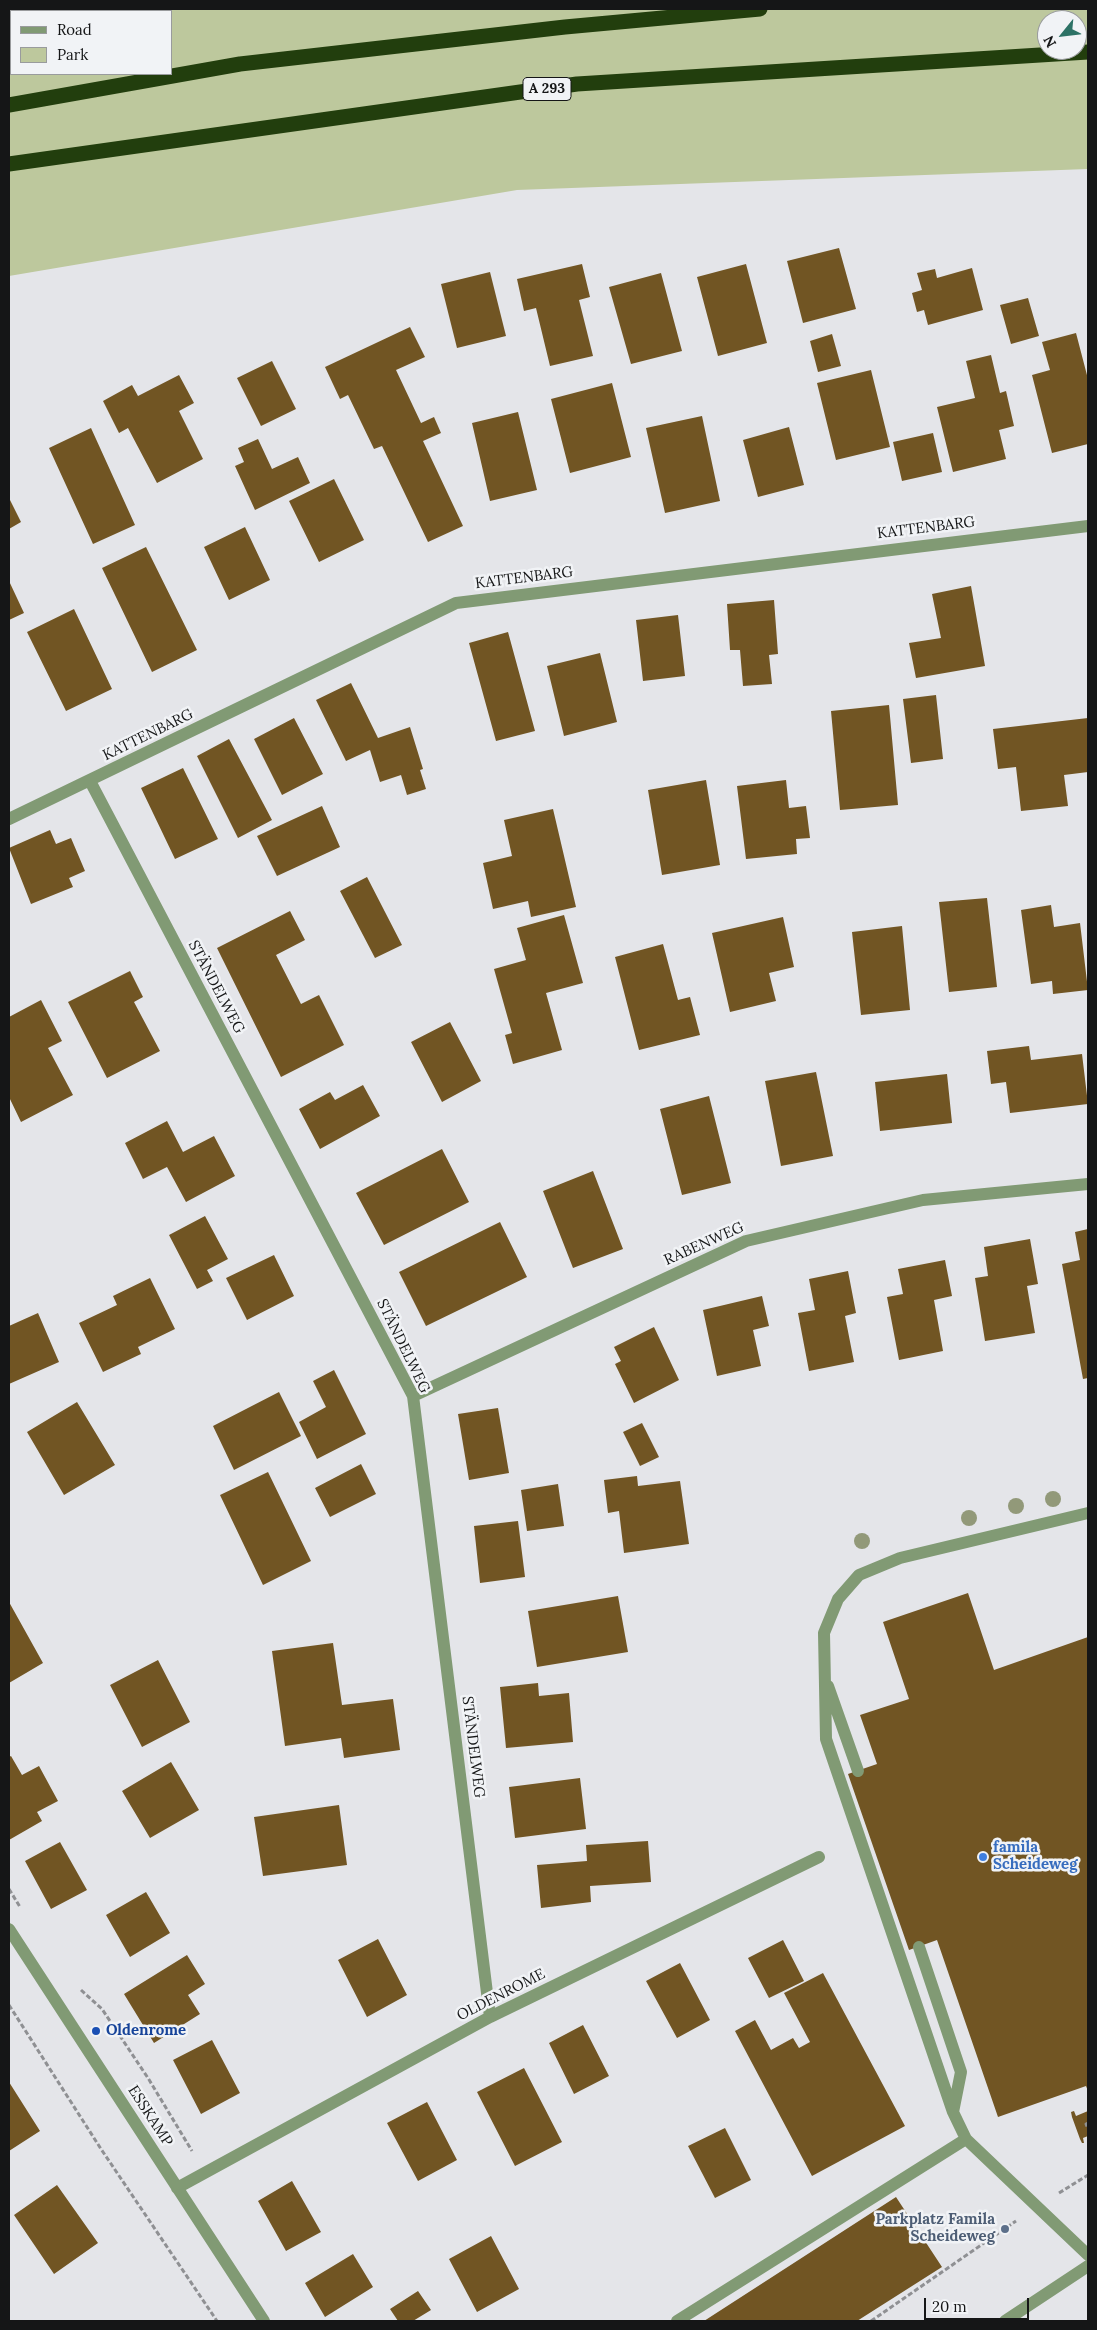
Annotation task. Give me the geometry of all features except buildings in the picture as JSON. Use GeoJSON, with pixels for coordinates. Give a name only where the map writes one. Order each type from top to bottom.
{"type":"FeatureCollection","features":[{"type":"Feature","properties":{"kind":"highway"},"geometry":{"type":"LineString","coordinates":[[9,104],[240,64],[565,27],[760,9]]}},
{"type":"Feature","properties":{"kind":"highway","name":"A 293"},"geometry":{"type":"LineString","coordinates":[[9,164],[577,84],[1088,52]]}},
{"type":"Feature","properties":{"kind":"street","name":"KATTENBARG"},"geometry":{"type":"LineString","coordinates":[[9,819],[90,782],[456,603],[1088,526]]}},
{"type":"Feature","properties":{"kind":"street","name":"STÄNDELWEG"},"geometry":{"type":"LineString","coordinates":[[90,782],[414,1396],[490,2017]]}},
{"type":"Feature","properties":{"kind":"street","name":"RABENWEG"},"geometry":{"type":"LineString","coordinates":[[414,1396],[746,1241],[923,1200],[1088,1184]]}},
{"type":"Feature","properties":{"kind":"street"},"geometry":{"type":"LineString","coordinates":[[1088,1513],[900,1558],[859,1575],[838,1599],[824,1632],[826,1739],[953,2112],[966,2139],[1088,2255]]}},
{"type":"Feature","properties":{"kind":"street"},"geometry":{"type":"LineString","coordinates":[[824,1673],[858,1771]]}},
{"type":"Feature","properties":{"kind":"street","name":"OLDENROME"},"geometry":{"type":"LineString","coordinates":[[177,2188],[490,2017],[819,1857]]}},
{"type":"Feature","properties":{"kind":"street","name":"ESSKAMP"},"geometry":{"type":"LineString","coordinates":[[9,1929],[264,2321]]}},
{"type":"Feature","properties":{"kind":"street"},"geometry":{"type":"LineString","coordinates":[[919,1947],[961,2072],[953,2112]]}},
{"type":"Feature","properties":{"kind":"street"},"geometry":{"type":"LineString","coordinates":[[677,2321],[966,2139]]}},
{"type":"Feature","properties":{"kind":"street"},"geometry":{"type":"LineString","coordinates":[[1005,2321],[1088,2266]]}},
{"type":"Feature","properties":{"kind":"path"},"geometry":{"type":"LineString","coordinates":[[9,2005],[101,2149],[217,2321]]}},
{"type":"Feature","properties":{"kind":"path"},"geometry":{"type":"LineString","coordinates":[[1088,2123],[1086,2124],[1088,2129]]}},
{"type":"Feature","properties":{"kind":"path"},"geometry":{"type":"LineString","coordinates":[[871,2321],[1037,2207],[1088,2175]]}},
{"type":"Feature","properties":{"kind":"green space"},"geometry":{"type":"Polygon","coordinates":[[[9,9],[1088,9],[1088,169],[517,190],[9,276],[9,9]]]}},
{"type":"Feature","properties":{"kind":"place","name":"famila Scheideweg"},"geometry":{"type":"Point","coordinates":[983,1857]}},
{"type":"Feature","properties":{"kind":"place","name":"Oldenrome"},"geometry":{"type":"Point","coordinates":[96,2031]}},
{"type":"Feature","properties":{"kind":"place","name":"Parkplatz Famila Scheideweg"},"geometry":{"type":"Point","coordinates":[1005,2229]}}]}
